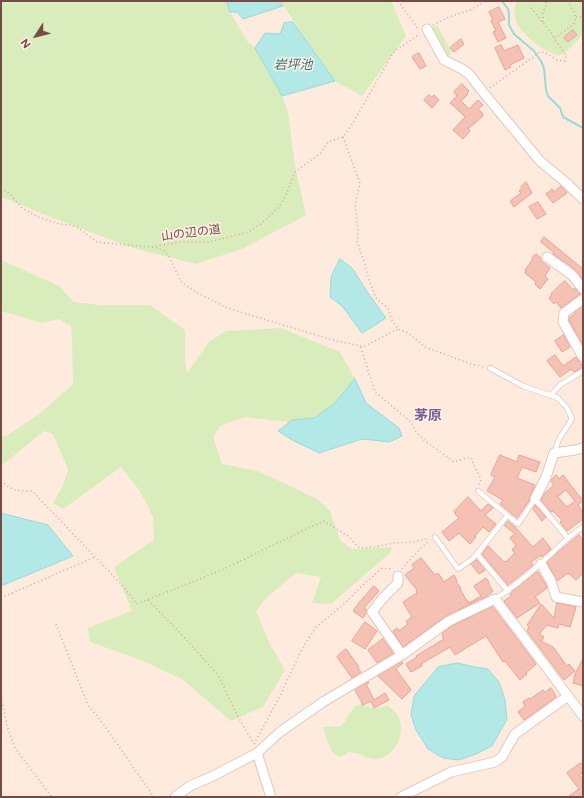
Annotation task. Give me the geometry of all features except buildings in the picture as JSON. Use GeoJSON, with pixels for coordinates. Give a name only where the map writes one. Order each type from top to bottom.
{"type":"FeatureCollection","features":[{"type":"Feature","properties":{"kind":"street"},"geometry":{"type":"LineString","coordinates":[[424,31],[444,60],[469,74],[540,161],[583,198]]}},
{"type":"Feature","properties":{"kind":"street"},"geometry":{"type":"LineString","coordinates":[[547,257],[572,275],[583,288]]}},
{"type":"Feature","properties":{"kind":"street"},"geometry":{"type":"LineString","coordinates":[[583,299],[564,313],[563,322],[583,357]]}},
{"type":"Feature","properties":{"kind":"street"},"geometry":{"type":"LineString","coordinates":[[535,499],[546,477],[554,453],[583,448]]}},
{"type":"Feature","properties":{"kind":"street"},"geometry":{"type":"LineString","coordinates":[[540,564],[551,581],[556,597],[583,602]]}},
{"type":"Feature","properties":{"kind":"street"},"geometry":{"type":"LineString","coordinates":[[398,576],[398,583],[372,612],[402,655]]}},
{"type":"Feature","properties":{"kind":"street"},"geometry":{"type":"LineString","coordinates":[[175,797],[190,786],[213,776],[323,702],[402,655],[449,621],[495,599],[583,716]]}},
{"type":"Feature","properties":{"kind":"street"},"geometry":{"type":"LineString","coordinates":[[401,797],[451,772],[495,762],[502,757],[515,734],[568,696]]}},
{"type":"Feature","properties":{"kind":"street"},"geometry":{"type":"LineString","coordinates":[[255,748],[271,797]]}},
{"type":"Feature","properties":{"kind":"lane"},"geometry":{"type":"LineString","coordinates":[[490,368],[522,386],[558,398],[567,408],[572,419],[559,439],[554,453]]}},
{"type":"Feature","properties":{"kind":"lane"},"geometry":{"type":"LineString","coordinates":[[551,395],[560,385],[583,371]]}},
{"type":"Feature","properties":{"kind":"lane"},"geometry":{"type":"LineString","coordinates":[[478,491],[518,524],[535,499],[568,538]]}},
{"type":"Feature","properties":{"kind":"lane"},"geometry":{"type":"LineString","coordinates":[[435,537],[458,569],[478,554],[507,516]]}},
{"type":"Feature","properties":{"kind":"lane"},"geometry":{"type":"LineString","coordinates":[[495,599],[508,591],[568,538],[583,527]]}},
{"type":"Feature","properties":{"kind":"lane"},"geometry":{"type":"LineString","coordinates":[[478,554],[508,591]]}},
{"type":"Feature","properties":{"kind":"path"},"geometry":{"type":"LineString","coordinates":[[398,1],[424,31]]}},
{"type":"Feature","properties":{"kind":"path"},"geometry":{"type":"LineString","coordinates":[[486,1],[470,10],[446,18],[396,50],[343,138],[360,183],[355,205],[358,230],[357,242],[376,298],[388,308],[392,320],[398,329],[408,333],[425,347],[471,364],[490,368]]}},
{"type":"Feature","properties":{"kind":"path"},"geometry":{"type":"LineString","coordinates":[[543,22],[543,12],[547,4],[546,1]]}},
{"type":"Feature","properties":{"kind":"path"},"geometry":{"type":"LineString","coordinates":[[554,39],[574,24],[576,17],[568,2],[569,1]]}},
{"type":"Feature","properties":{"kind":"path"},"geometry":{"type":"LineString","coordinates":[[483,92],[537,53],[544,52],[557,60],[565,61],[566,55],[554,39],[553,35],[531,8]]}},
{"type":"Feature","properties":{"kind":"path"},"geometry":{"type":"LineString","coordinates":[[576,17],[583,17]]}},
{"type":"Feature","properties":{"kind":"path","name":"山の辺の道"},"geometry":{"type":"LineString","coordinates":[[1,188],[11,195],[22,208],[38,217],[60,224],[77,227],[97,242],[149,247],[183,242],[209,242],[248,232],[261,224],[278,208],[285,197],[295,172],[321,153],[328,142],[343,138]]}},
{"type":"Feature","properties":{"kind":"path"},"geometry":{"type":"LineString","coordinates":[[149,247],[164,250],[182,282],[198,293],[228,308],[333,340],[361,346],[365,346],[398,329]]}},
{"type":"Feature","properties":{"kind":"path"},"geometry":{"type":"LineString","coordinates":[[361,346],[375,392],[411,422],[416,432],[425,442],[443,455],[454,462],[470,457],[481,479],[478,491]]}},
{"type":"Feature","properties":{"kind":"path"},"geometry":{"type":"LineString","coordinates":[[1,480],[8,486],[18,491],[32,492],[120,583],[137,604],[228,567],[324,522],[348,536],[360,548],[413,542],[435,537]]}},
{"type":"Feature","properties":{"kind":"path"},"geometry":{"type":"LineString","coordinates":[[255,748],[302,649],[316,627],[344,604],[366,582],[383,568],[390,569],[398,576],[420,549],[435,537]]}},
{"type":"Feature","properties":{"kind":"path"},"geometry":{"type":"LineString","coordinates":[[1,598],[95,558]]}},
{"type":"Feature","properties":{"kind":"path"},"geometry":{"type":"LineString","coordinates":[[148,600],[218,675],[255,748]]}},
{"type":"Feature","properties":{"kind":"path"},"geometry":{"type":"LineString","coordinates":[[56,624],[88,705],[104,725],[154,797]]}},
{"type":"Feature","properties":{"kind":"path"},"geometry":{"type":"LineString","coordinates":[[1,697],[7,726],[15,748],[52,797]]}},
{"type":"Feature","properties":{"kind":"green space"},"geometry":{"type":"Polygon","coordinates":[[[1,1],[227,1],[230,12],[247,41],[255,48],[282,96],[288,112],[295,166],[306,215],[244,248],[196,264],[133,248],[1,197],[1,1]]]}},
{"type":"Feature","properties":{"kind":"green space"},"geometry":{"type":"Polygon","coordinates":[[[280,1],[391,1],[406,36],[362,96],[335,81],[280,1]]]}},
{"type":"Feature","properties":{"kind":"green space"},"geometry":{"type":"Polygon","coordinates":[[[517,1],[583,1],[583,34],[566,52],[555,55],[535,43],[522,31],[515,16],[517,1]]]}},
{"type":"Feature","properties":{"kind":"green space"},"geometry":{"type":"Polygon","coordinates":[[[437,25],[452,53],[446,58],[430,29],[437,25]]]}},
{"type":"Feature","properties":{"kind":"green space"},"geometry":{"type":"Polygon","coordinates":[[[1,260],[59,286],[74,302],[99,305],[150,305],[185,330],[185,360],[187,373],[209,342],[226,331],[281,328],[340,352],[355,379],[335,404],[314,418],[289,422],[245,417],[220,426],[213,437],[222,464],[258,471],[317,499],[330,511],[340,540],[352,549],[392,547],[390,553],[331,604],[312,603],[321,577],[296,573],[266,598],[256,611],[270,644],[285,670],[263,707],[231,721],[182,679],[138,659],[90,642],[88,628],[132,611],[114,567],[154,540],[153,517],[140,491],[121,467],[63,509],[53,503],[63,486],[68,469],[53,434],[44,431],[1,466],[1,434],[5,437],[38,415],[73,384],[71,326],[59,319],[42,323],[1,311],[1,260]]]}},
{"type":"Feature","properties":{"kind":"green space"},"geometry":{"type":"Polygon","coordinates":[[[362,703],[368,707],[375,708],[388,705],[397,714],[400,720],[400,734],[395,748],[384,757],[374,759],[349,752],[343,756],[338,756],[334,754],[323,729],[323,727],[341,726],[355,706],[362,703]]]}},
{"type":"Feature","properties":{"kind":"water"},"geometry":{"type":"Polygon","coordinates":[[[227,1],[280,1],[283,6],[243,19],[237,12],[230,12],[227,1]]]}},
{"type":"Feature","properties":{"kind":"water","name":"岩坪池"},"geometry":{"type":"Polygon","coordinates":[[[293,22],[335,81],[282,96],[255,48],[265,33],[280,34],[284,23],[293,22]]]}},
{"type":"Feature","properties":{"kind":"water"},"geometry":{"type":"Polygon","coordinates":[[[340,259],[352,268],[386,318],[362,333],[342,306],[330,297],[331,277],[340,259]]]}},
{"type":"Feature","properties":{"kind":"water"},"geometry":{"type":"Polygon","coordinates":[[[355,379],[366,403],[399,428],[402,436],[389,442],[362,439],[319,453],[292,440],[278,431],[292,420],[314,418],[334,404],[355,379]]]}},
{"type":"Feature","properties":{"kind":"water"},"geometry":{"type":"Polygon","coordinates":[[[1,513],[48,525],[73,556],[1,586],[1,513]]]}},
{"type":"Feature","properties":{"kind":"water"},"geometry":{"type":"Polygon","coordinates":[[[457,663],[488,669],[499,682],[505,700],[507,719],[492,746],[459,760],[443,758],[428,749],[416,730],[411,715],[414,696],[438,667],[457,663]]]}},
{"type":"Feature","properties":{"kind":"waterway"},"geometry":{"type":"LineString","coordinates":[[502,1],[508,9],[509,25],[514,34],[534,51],[541,61],[544,68],[548,96],[560,108],[563,117],[583,128]]}},
{"type":"Feature","properties":{"kind":"district","name":"茅原"},"geometry":{"type":"Point","coordinates":[428,416]}}]}
